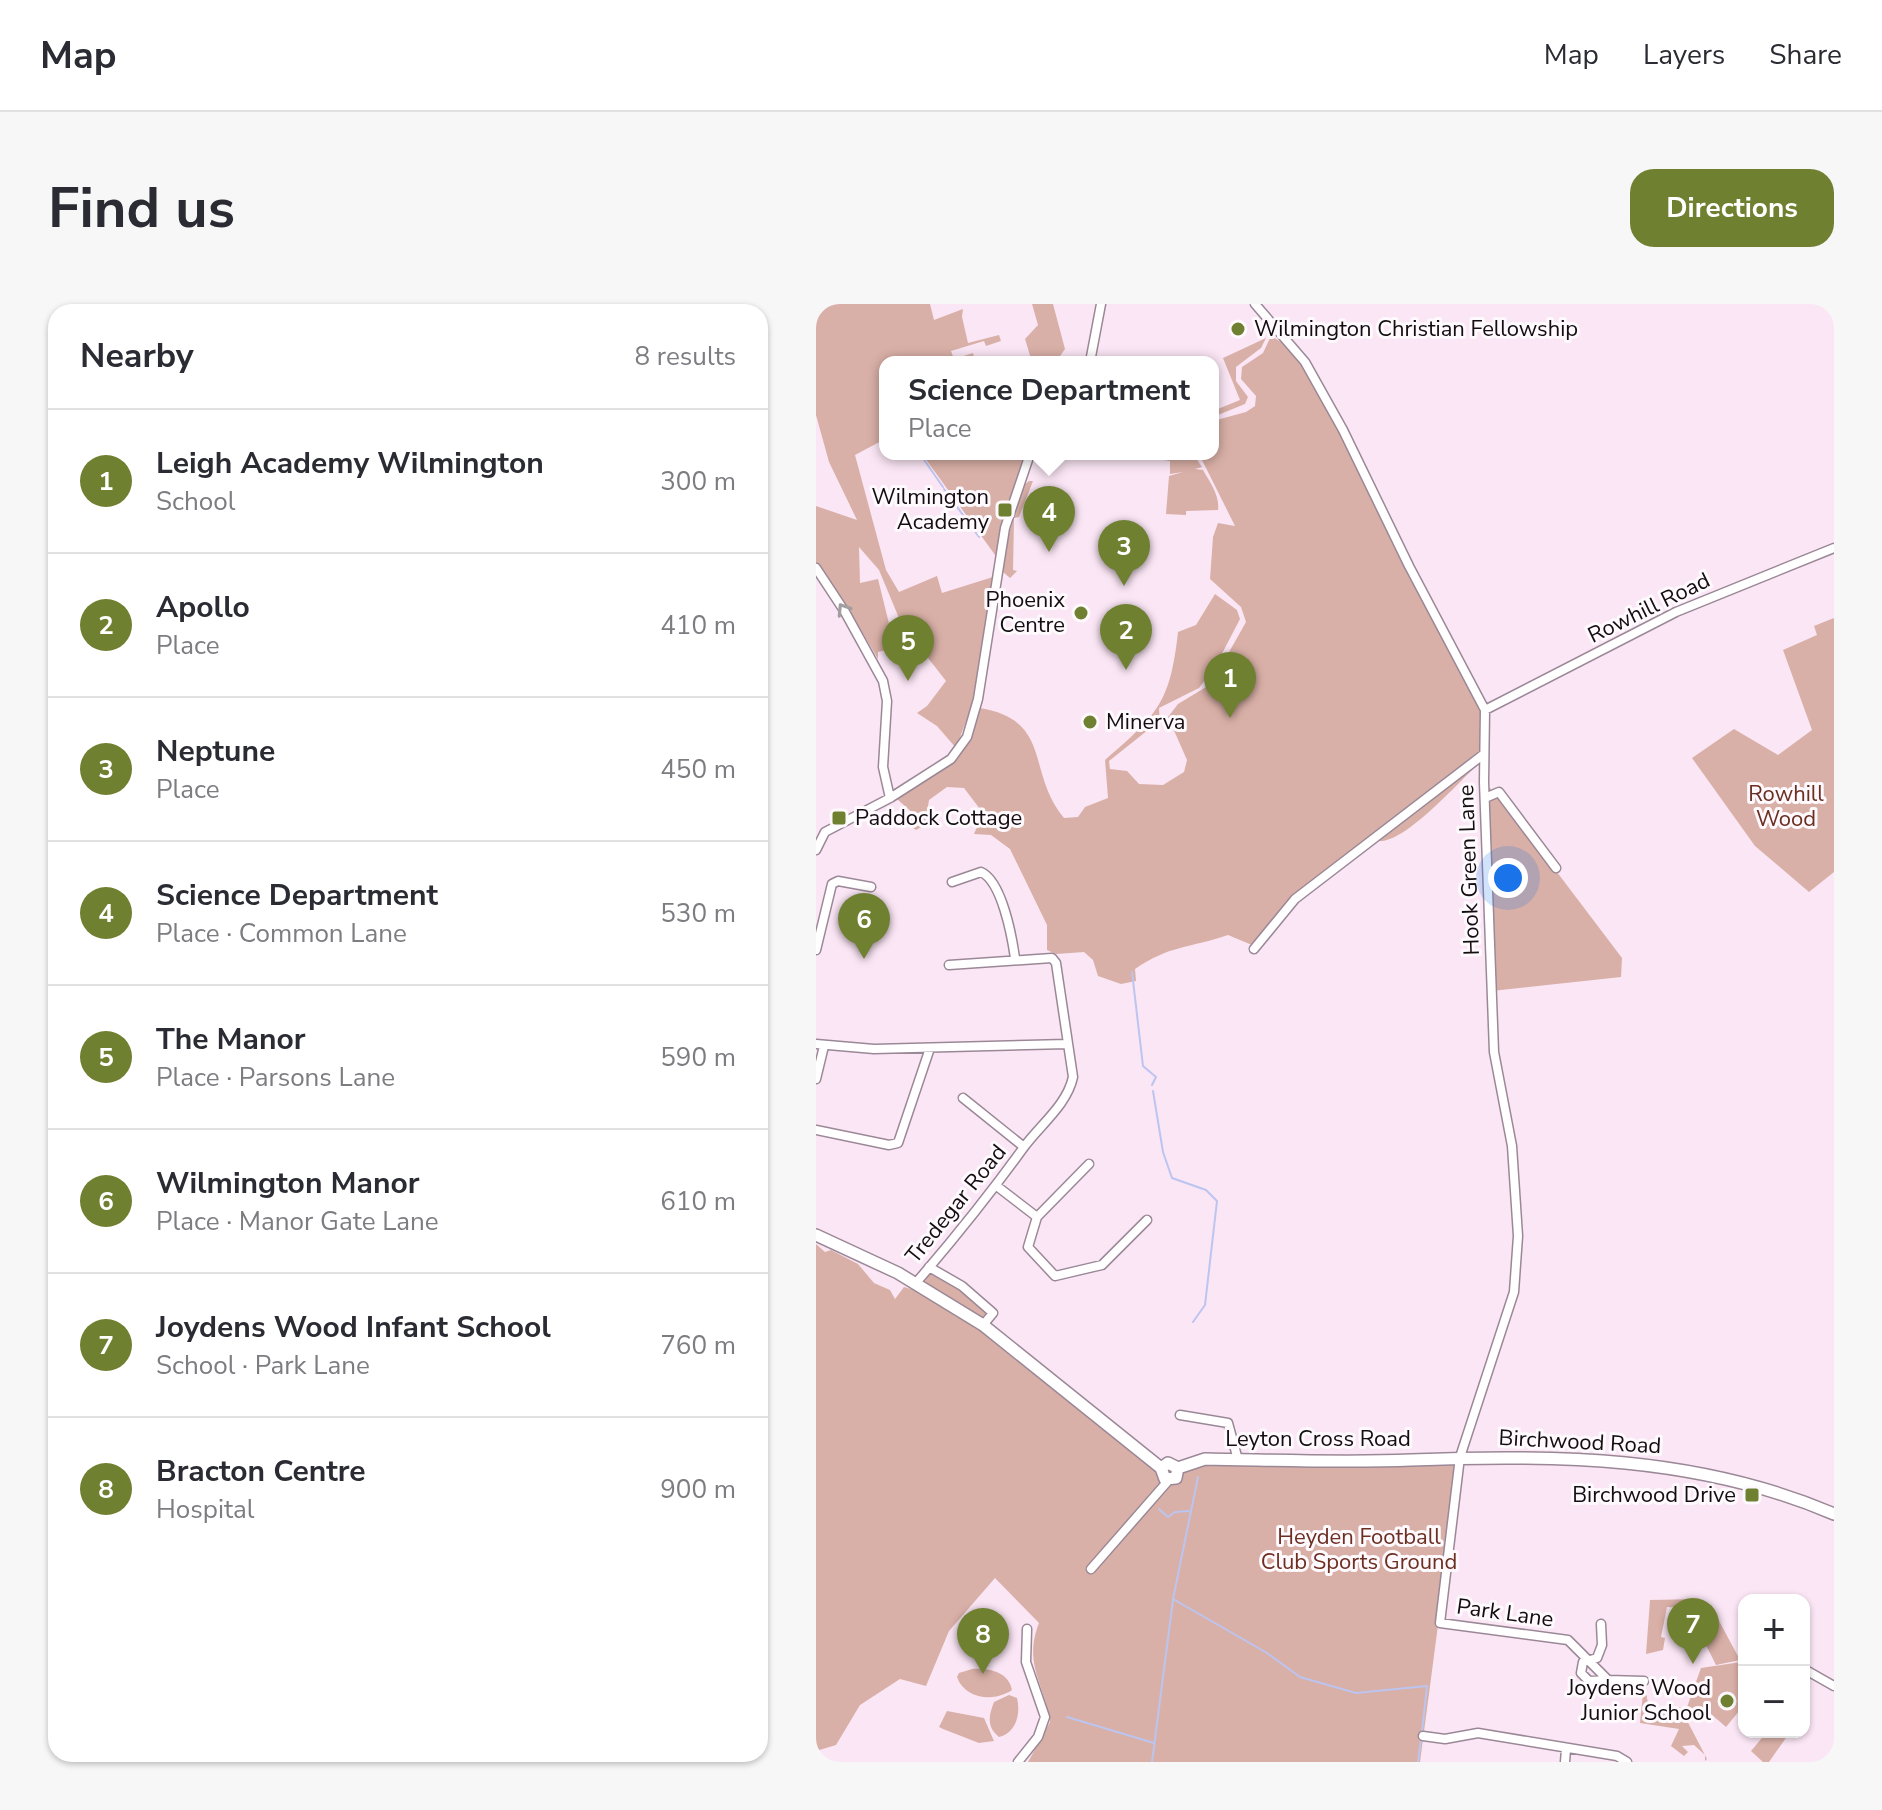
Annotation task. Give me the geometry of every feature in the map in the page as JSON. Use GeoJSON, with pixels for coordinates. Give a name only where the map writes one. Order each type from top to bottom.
{"type":"FeatureCollection","features":[{"type":"Feature","properties":{"kind":"street"},"geometry":{"type":"LineString","coordinates":[[1091,356],[1101,304]]}},
{"type":"Feature","properties":{"kind":"street","name":"Hook Green Lane"},"geometry":{"type":"LineString","coordinates":[[1255,304],[1305,362],[1343,430],[1409,566],[1485,710],[1484,773],[1494,1052],[1512,1146],[1518,1236],[1514,1292],[1460,1457],[1440,1623]]}},
{"type":"Feature","properties":{"kind":"street"},"geometry":{"type":"LineString","coordinates":[[816,850],[825,832],[890,798],[951,759],[967,737],[978,699],[1005,528],[1028,460]]}},
{"type":"Feature","properties":{"kind":"street","name":"Rowhill Road"},"geometry":{"type":"LineString","coordinates":[[1485,710],[1676,612],[1834,548]]}},
{"type":"Feature","properties":{"kind":"street"},"geometry":{"type":"LineString","coordinates":[[816,568],[877,665],[885,694],[883,767],[890,798]]}},
{"type":"Feature","properties":{"kind":"street"},"geometry":{"type":"LineString","coordinates":[[1254,949],[1295,899],[1484,754]]}},
{"type":"Feature","properties":{"kind":"street"},"geometry":{"type":"LineString","coordinates":[[1484,773],[1556,868]]}},
{"type":"Feature","properties":{"kind":"street"},"geometry":{"type":"LineString","coordinates":[[1485,798],[1499,792]]}},
{"type":"Feature","properties":{"kind":"street"},"geometry":{"type":"LineString","coordinates":[[952,882],[981,872],[991,877],[1010,927],[1015,958]]}},
{"type":"Feature","properties":{"kind":"street"},"geometry":{"type":"LineString","coordinates":[[816,950],[832,884],[838,881],[871,887]]}},
{"type":"Feature","properties":{"kind":"street","name":"Tredegar Road"},"geometry":{"type":"LineString","coordinates":[[915,1284],[998,1187],[1024,1147],[1070,1091],[1073,1077],[1056,963],[1046,956],[949,965]]}},
{"type":"Feature","properties":{"kind":"street"},"geometry":{"type":"LineString","coordinates":[[816,1079],[820,1045],[851,1049],[1067,1044]]}},
{"type":"Feature","properties":{"kind":"street"},"geometry":{"type":"LineString","coordinates":[[816,1130],[889,1145],[898,1143],[930,1048]]}},
{"type":"Feature","properties":{"kind":"street","name":"Tredegar Road"},"geometry":{"type":"LineString","coordinates":[[963,1098],[1024,1147]]}},
{"type":"Feature","properties":{"kind":"street"},"geometry":{"type":"LineString","coordinates":[[1089,1164],[1037,1217],[1028,1247],[1055,1276],[1102,1265],[1147,1220]]}},
{"type":"Feature","properties":{"kind":"street"},"geometry":{"type":"LineString","coordinates":[[998,1187],[1037,1217]]}},
{"type":"Feature","properties":{"kind":"street"},"geometry":{"type":"LineString","coordinates":[[816,1235],[915,1284],[983,1325],[1161,1468],[1162,1476],[1168,1481]]}},
{"type":"Feature","properties":{"kind":"street"},"geometry":{"type":"LineString","coordinates":[[929,1267],[962,1286],[993,1313],[983,1325]]}},
{"type":"Feature","properties":{"kind":"street"},"geometry":{"type":"LineString","coordinates":[[1180,1415],[1228,1423],[1238,1460]]}},
{"type":"Feature","properties":{"kind":"street","name":"Leyton Cross Road"},"geometry":{"type":"LineString","coordinates":[[1161,1468],[1170,1463],[1178,1468],[1205,1459],[1460,1457]]}},
{"type":"Feature","properties":{"kind":"street","name":"Birchwood Road"},"geometry":{"type":"LineString","coordinates":[[1460,1457],[1575,1458],[1641,1463],[1720,1478],[1834,1514]]}},
{"type":"Feature","properties":{"kind":"street"},"geometry":{"type":"LineString","coordinates":[[1091,1569],[1168,1481],[1176,1478],[1178,1468]]}},
{"type":"Feature","properties":{"kind":"street","name":"Park Lane"},"geometry":{"type":"LineString","coordinates":[[1440,1623],[1568,1640],[1608,1680]]}},
{"type":"Feature","properties":{"kind":"street"},"geometry":{"type":"LineString","coordinates":[[1601,1624],[1602,1645],[1597,1658],[1583,1662],[1583,1679],[1644,1681]]}},
{"type":"Feature","properties":{"kind":"street"},"geometry":{"type":"LineString","coordinates":[[1018,1762],[1038,1737],[1045,1717],[1026,1662],[1027,1629]]}},
{"type":"Feature","properties":{"kind":"street"},"geometry":{"type":"LineString","coordinates":[[1810,1672],[1834,1686]]}},
{"type":"Feature","properties":{"kind":"street"},"geometry":{"type":"LineString","coordinates":[[1423,1736],[1445,1739],[1478,1733],[1617,1756],[1627,1762]]}},
{"type":"Feature","properties":{"kind":"street"},"geometry":{"type":"LineString","coordinates":[[1565,1762],[1566,1749]]}},
{"type":"Feature","properties":{"kind":"green space"},"geometry":{"type":"Polygon","coordinates":[[[816,304],[930,304],[934,320],[963,309],[968,343],[999,335],[1001,341],[986,346],[984,341],[951,351],[953,356],[879,356],[879,442],[855,455],[886,570],[899,592],[937,576],[942,593],[993,577],[976,695],[956,748],[937,726],[917,713],[927,706],[946,681],[914,640],[906,635],[879,570],[859,547],[860,583],[878,579],[895,648],[878,652],[878,659],[849,610],[816,566],[816,506],[857,520],[829,462],[816,415],[816,304]]]}},
{"type":"Feature","properties":{"kind":"green space"},"geometry":{"type":"Polygon","coordinates":[[[1032,304],[1053,304],[1065,349],[1060,356],[1030,356],[1025,339],[1038,325],[1032,304]]]}},
{"type":"Feature","properties":{"kind":"green space"},"geometry":{"type":"Polygon","coordinates":[[[1271,336],[1286,345],[1305,366],[1482,712],[1478,764],[1416,823],[1390,839],[1379,841],[1376,835],[1286,907],[1252,945],[1228,935],[1180,948],[1147,961],[1135,969],[1136,981],[1121,984],[1098,976],[1093,960],[1084,952],[1056,954],[1047,950],[1047,925],[1010,849],[991,835],[974,834],[983,813],[964,788],[947,787],[929,800],[925,825],[916,830],[906,823],[914,814],[897,799],[957,759],[980,708],[1003,714],[1019,724],[1029,736],[1052,801],[1064,818],[1078,817],[1085,807],[1108,798],[1105,760],[1138,731],[1158,705],[1171,675],[1178,632],[1196,625],[1215,594],[1237,610],[1240,619],[1215,667],[1199,688],[1159,708],[1160,728],[1153,726],[1109,761],[1110,769],[1127,771],[1139,784],[1163,785],[1184,772],[1187,760],[1168,717],[1178,704],[1211,684],[1246,622],[1241,607],[1210,579],[1213,537],[1218,523],[1235,526],[1202,460],[1219,460],[1219,419],[1246,412],[1255,406],[1256,396],[1241,379],[1242,367],[1263,353],[1271,336]]]}},
{"type":"Feature","properties":{"kind":"green space"},"geometry":{"type":"Polygon","coordinates":[[[1266,338],[1261,348],[1236,367],[1236,381],[1248,397],[1245,404],[1219,415],[1219,409],[1240,400],[1223,358],[1266,338]]]}},
{"type":"Feature","properties":{"kind":"green space"},"geometry":{"type":"Polygon","coordinates":[[[926,460],[1027,460],[998,559],[926,460]]]}},
{"type":"Feature","properties":{"kind":"green space"},"geometry":{"type":"Polygon","coordinates":[[[1164,460],[1197,460],[1202,467],[1195,469],[1203,470],[1214,489],[1218,510],[1186,511],[1186,515],[1166,514],[1169,476],[1183,472],[1170,474],[1170,461],[1164,460]]]}},
{"type":"Feature","properties":{"kind":"green space"},"geometry":{"type":"Polygon","coordinates":[[[1033,481],[1019,517],[1014,518],[1013,570],[1017,571],[1010,578],[1002,571],[1008,537],[1024,485],[1033,481]]]}},
{"type":"Feature","properties":{"kind":"green space","name":"Rowhill Wood"},"geometry":{"type":"Polygon","coordinates":[[[1834,618],[1834,872],[1809,892],[1755,846],[1692,758],[1734,729],[1778,755],[1812,730],[1783,650],[1817,635],[1814,626],[1834,618]]]}},
{"type":"Feature","properties":{"kind":"green space"},"geometry":{"type":"Polygon","coordinates":[[[1484,783],[1501,798],[1622,958],[1621,977],[1492,991],[1484,783]]]}},
{"type":"Feature","properties":{"kind":"green space","name":"Heyden Football Club Sports Ground"},"geometry":{"type":"Polygon","coordinates":[[[816,1244],[825,1252],[831,1250],[858,1264],[874,1283],[890,1290],[895,1299],[904,1287],[914,1290],[977,1327],[1167,1474],[1186,1465],[1460,1458],[1420,1762],[1028,1762],[1050,1722],[1034,1662],[1033,1650],[1039,1623],[995,1578],[949,1631],[926,1686],[900,1679],[860,1705],[836,1745],[816,1751],[816,1244]]]}},
{"type":"Feature","properties":{"kind":"green space"},"geometry":{"type":"Polygon","coordinates":[[[929,1273],[967,1294],[987,1312],[981,1319],[924,1283],[929,1273]]]}},
{"type":"Feature","properties":{"kind":"green space"},"geometry":{"type":"Polygon","coordinates":[[[1700,1599],[1718,1619],[1738,1660],[1716,1665],[1704,1641],[1705,1610],[1667,1607],[1661,1637],[1665,1638],[1663,1650],[1646,1654],[1650,1600],[1700,1599]]]}},
{"type":"Feature","properties":{"kind":"green space"},"geometry":{"type":"Polygon","coordinates":[[[1738,1662],[1738,1712],[1726,1727],[1711,1714],[1702,1717],[1686,1710],[1701,1668],[1738,1662]]]}},
{"type":"Feature","properties":{"kind":"green space"},"geometry":{"type":"Polygon","coordinates":[[[985,1669],[1003,1675],[1012,1690],[989,1697],[973,1694],[961,1685],[957,1677],[959,1673],[985,1669]]]}},
{"type":"Feature","properties":{"kind":"green space"},"geometry":{"type":"Polygon","coordinates":[[[1644,1683],[1650,1713],[1672,1714],[1680,1707],[1705,1755],[1694,1745],[1682,1746],[1688,1752],[1684,1756],[1671,1746],[1679,1729],[1640,1723],[1644,1683]]]}},
{"type":"Feature","properties":{"kind":"green space"},"geometry":{"type":"Polygon","coordinates":[[[1009,1695],[1017,1698],[1018,1716],[1010,1731],[999,1737],[990,1725],[991,1712],[994,1702],[1009,1695]]]}},
{"type":"Feature","properties":{"kind":"green space"},"geometry":{"type":"Polygon","coordinates":[[[947,1711],[984,1718],[994,1741],[979,1743],[939,1727],[947,1711]]]}},
{"type":"Feature","properties":{"kind":"green space"},"geometry":{"type":"Polygon","coordinates":[[[1762,1738],[1786,1738],[1769,1762],[1763,1762],[1751,1751],[1762,1738]]]}},
{"type":"Feature","properties":{"kind":"waterway"},"geometry":{"type":"LineString","coordinates":[[924,460],[943,487]]}},
{"type":"Feature","properties":{"kind":"waterway"},"geometry":{"type":"LineString","coordinates":[[944,489],[979,537]]}},
{"type":"Feature","properties":{"kind":"waterway"},"geometry":{"type":"LineString","coordinates":[[1132,972],[1143,1066],[1156,1077],[1152,1085]]}},
{"type":"Feature","properties":{"kind":"waterway"},"geometry":{"type":"LineString","coordinates":[[1153,1091],[1163,1152],[1172,1178],[1206,1190],[1217,1201],[1205,1305],[1193,1322]]}},
{"type":"Feature","properties":{"kind":"waterway"},"geometry":{"type":"LineString","coordinates":[[1198,1477],[1173,1599],[1267,1653],[1300,1677],[1356,1693],[1427,1686],[1422,1732]]}},
{"type":"Feature","properties":{"kind":"waterway"},"geometry":{"type":"LineString","coordinates":[[1159,1509],[1168,1517],[1175,1512],[1189,1511]]}},
{"type":"Feature","properties":{"kind":"waterway"},"geometry":{"type":"LineString","coordinates":[[1152,1762],[1173,1600]]}},
{"type":"Feature","properties":{"kind":"waterway"},"geometry":{"type":"LineString","coordinates":[[1067,1717],[1154,1743]]}},
{"type":"Feature","properties":{"kind":"waterway"},"geometry":{"type":"LineString","coordinates":[[1418,1762],[1421,1739]]}},
{"type":"Feature","properties":{"kind":"place","name":"Wilmington Christian Fellowship"},"geometry":{"type":"Point","coordinates":[1238,329]}},
{"type":"Feature","properties":{"kind":"place","name":"Wilmington Academy"},"geometry":{"type":"Point","coordinates":[1005,510]}},
{"type":"Feature","properties":{"kind":"place","name":"Science Department"},"geometry":{"type":"Point","coordinates":[1049,552]}},
{"type":"Feature","properties":{"kind":"place","name":"Neptune"},"geometry":{"type":"Point","coordinates":[1124,586]}},
{"type":"Feature","properties":{"kind":"place","name":"Phoenix Centre"},"geometry":{"type":"Point","coordinates":[1081,613]}},
{"type":"Feature","properties":{"kind":"place","name":"Apollo"},"geometry":{"type":"Point","coordinates":[1126,670]}},
{"type":"Feature","properties":{"kind":"place","name":"The Manor"},"geometry":{"type":"Point","coordinates":[908,681]}},
{"type":"Feature","properties":{"kind":"place","name":"Leigh Academy Wilmington"},"geometry":{"type":"Point","coordinates":[1230,718]}},
{"type":"Feature","properties":{"kind":"place","name":"Minerva"},"geometry":{"type":"Point","coordinates":[1090,722]}},
{"type":"Feature","properties":{"kind":"place","name":"Paddock Cottage"},"geometry":{"type":"Point","coordinates":[839,818]}},
{"type":"Feature","properties":{"kind":"place","name":"Wilmington Manor"},"geometry":{"type":"Point","coordinates":[864,959]}},
{"type":"Feature","properties":{"kind":"place","name":"Birchwood Drive"},"geometry":{"type":"Point","coordinates":[1752,1495]}},
{"type":"Feature","properties":{"kind":"place","name":"Joydens Wood Infant School"},"geometry":{"type":"Point","coordinates":[1693,1664]}},
{"type":"Feature","properties":{"kind":"place","name":"Bracton Centre"},"geometry":{"type":"Point","coordinates":[983,1674]}},
{"type":"Feature","properties":{"kind":"place","name":"Joydens Wood Junior School"},"geometry":{"type":"Point","coordinates":[1727,1701]}}]}
